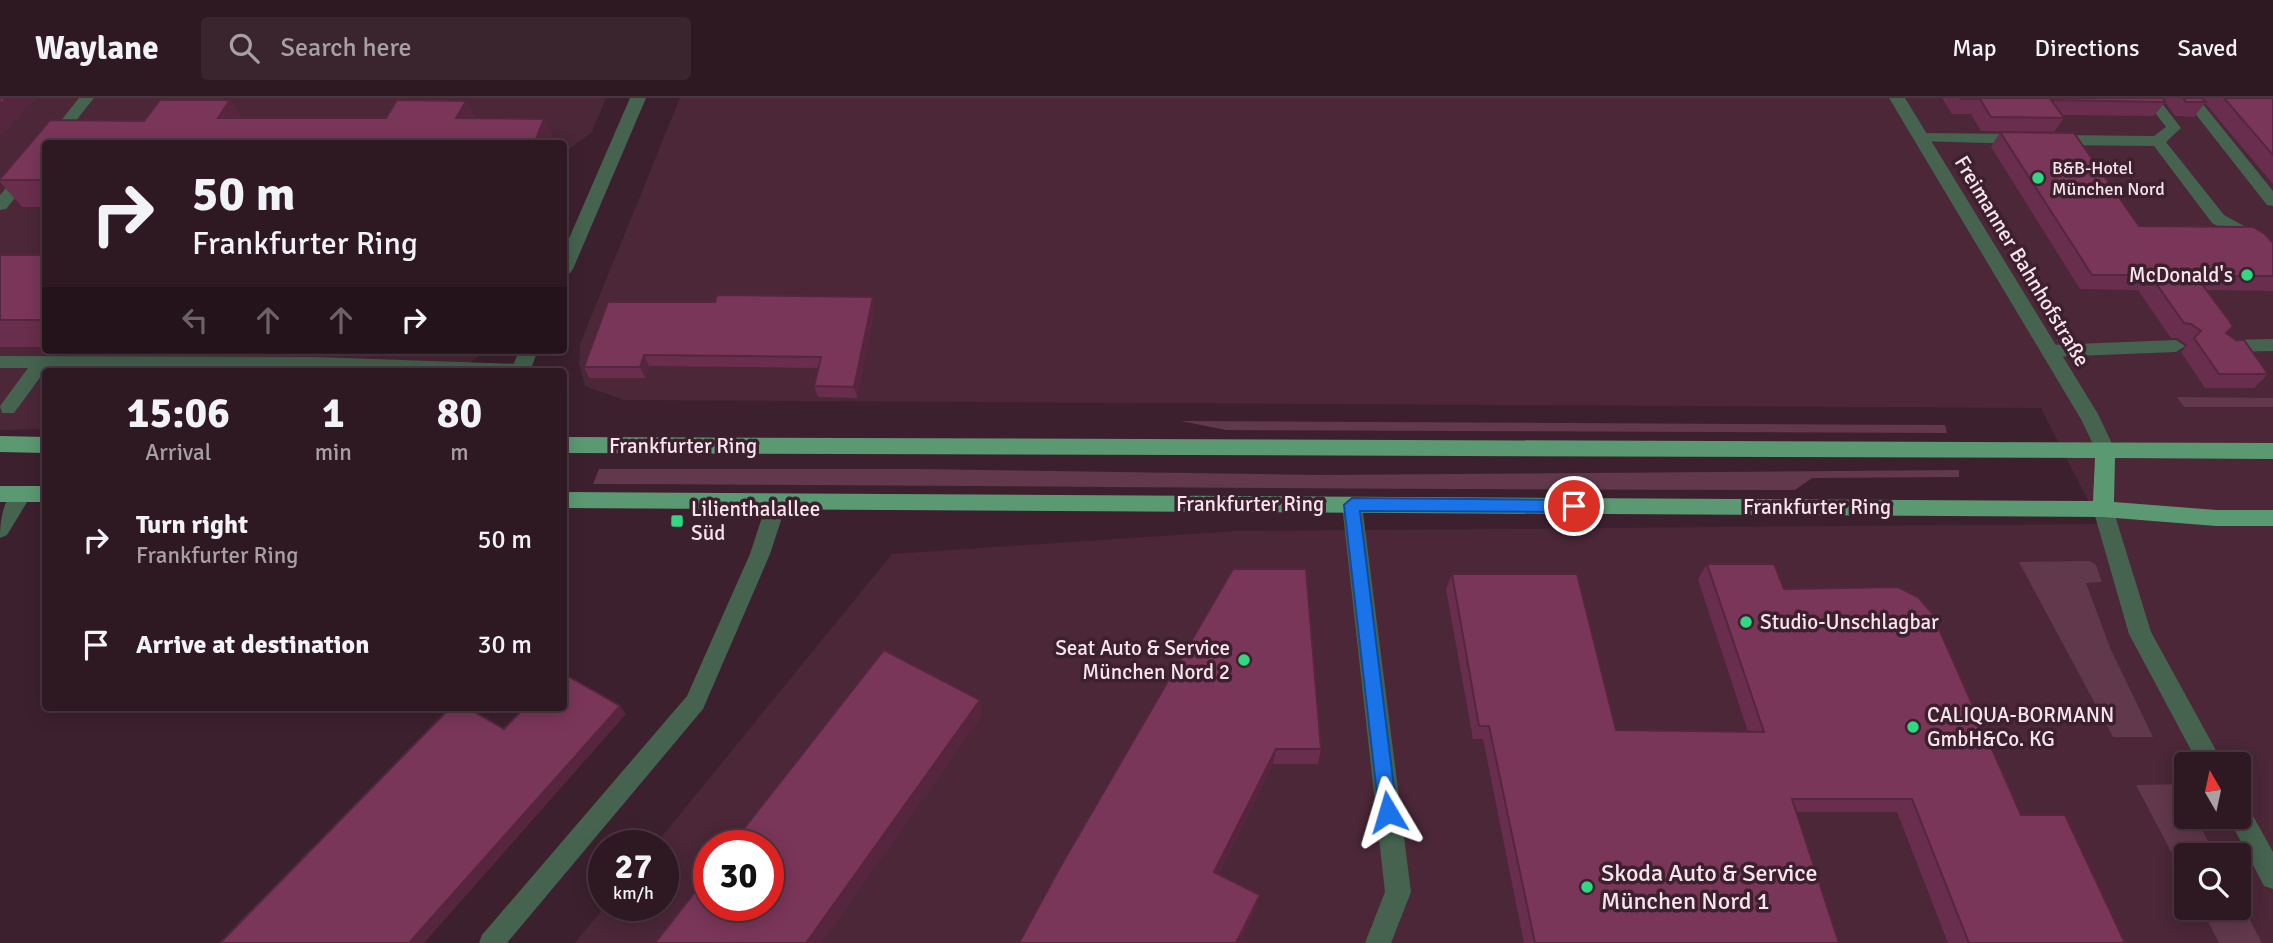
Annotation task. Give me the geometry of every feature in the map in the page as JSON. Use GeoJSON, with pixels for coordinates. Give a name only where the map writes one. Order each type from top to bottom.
{"type":"FeatureCollection","features":[{"type":"Feature","properties":{"kind":"main road"},"geometry":{"type":"LineString","coordinates":[[0,444],[42,444]]}},
{"type":"Feature","properties":{"kind":"main road","name":"Frankfurter Ring"},"geometry":{"type":"LineString","coordinates":[[567,445],[2273,451]]}},
{"type":"Feature","properties":{"kind":"main road"},"geometry":{"type":"LineString","coordinates":[[2103,509],[2105,450]]}},
{"type":"Feature","properties":{"kind":"main road"},"geometry":{"type":"LineString","coordinates":[[0,494],[42,494]]}},
{"type":"Feature","properties":{"kind":"main road","name":"Frankfurter Ring"},"geometry":{"type":"LineString","coordinates":[[567,500],[2103,509],[2216,518],[2273,518]]}},
{"type":"Feature","properties":{"kind":"street"},"geometry":{"type":"LineString","coordinates":[[567,262],[638,98]]}},
{"type":"Feature","properties":{"kind":"street","name":"Freimanner Bahnhofstraße"},"geometry":{"type":"LineString","coordinates":[[1897,98],[2091,419],[2105,450]]}},
{"type":"Feature","properties":{"kind":"street"},"geometry":{"type":"LineString","coordinates":[[1352,505],[1398,892],[1378,943]]}},
{"type":"Feature","properties":{"kind":"street"},"geometry":{"type":"LineString","coordinates":[[2103,509],[2140,634],[2205,752]]}},
{"type":"Feature","properties":{"kind":"street"},"geometry":{"type":"LineString","coordinates":[[2247,830],[2273,877]]}},
{"type":"Feature","properties":{"kind":"lane"},"geometry":{"type":"LineString","coordinates":[[53,140],[87,98]]}},
{"type":"Feature","properties":{"kind":"lane"},"geometry":{"type":"LineString","coordinates":[[1921,138],[2158,141],[2174,128],[2151,98]]}},
{"type":"Feature","properties":{"kind":"lane"},"geometry":{"type":"LineString","coordinates":[[2190,98],[2273,201]]}},
{"type":"Feature","properties":{"kind":"lane"},"geometry":{"type":"LineString","coordinates":[[2158,141],[2218,219],[2260,242],[2273,259]]}},
{"type":"Feature","properties":{"kind":"lane"},"geometry":{"type":"LineString","coordinates":[[0,205],[42,154]]}},
{"type":"Feature","properties":{"kind":"lane"},"geometry":{"type":"LineString","coordinates":[[2224,346],[2273,345]]}},
{"type":"Feature","properties":{"kind":"lane"},"geometry":{"type":"LineString","coordinates":[[2050,351],[2176,346]]}},
{"type":"Feature","properties":{"kind":"lane"},"geometry":{"type":"LineString","coordinates":[[0,362],[383,368]]}},
{"type":"Feature","properties":{"kind":"lane"},"geometry":{"type":"LineString","coordinates":[[8,408],[42,362]]}},
{"type":"Feature","properties":{"kind":"lane"},"geometry":{"type":"LineString","coordinates":[[0,530],[23,494]]}},
{"type":"Feature","properties":{"kind":"lane"},"geometry":{"type":"LineString","coordinates":[[491,943],[695,702],[760,554],[777,502]]}},
{"type":"Feature","properties":{"kind":"shaded area"},"geometry":{"type":"Polygon","coordinates":[[[0,98],[606,98],[592,132],[567,153],[567,140],[42,140],[42,354],[481,354],[462,368],[42,368],[42,429],[0,430],[0,98]]]}},
{"type":"Feature","properties":{"kind":"shaded area"},"geometry":{"type":"Polygon","coordinates":[[[680,98],[2273,98],[2273,943],[575,943],[593,921],[679,921],[679,830],[667,830],[892,554],[1237,531],[2100,524],[2041,408],[624,400],[585,386],[579,363],[580,344],[680,98]]]}},
{"type":"Feature","properties":{"kind":"shaded area"},"geometry":{"type":"Polygon","coordinates":[[[2177,397],[2273,398],[2273,407],[2184,407],[2177,397]]]}},
{"type":"Feature","properties":{"kind":"shaded area"},"geometry":{"type":"Polygon","coordinates":[[[1181,421],[1945,425],[1947,433],[1226,430],[1181,421]]]}},
{"type":"Feature","properties":{"kind":"shaded area"},"geometry":{"type":"Polygon","coordinates":[[[599,469],[916,469],[1322,475],[1959,470],[1959,477],[1812,478],[1795,490],[593,484],[599,469]]]}},
{"type":"Feature","properties":{"kind":"shaded area"},"geometry":{"type":"Polygon","coordinates":[[[2090,561],[2096,565],[2102,582],[2086,583],[2111,650],[2153,737],[2113,737],[2019,562],[2090,561]]]}},
{"type":"Feature","properties":{"kind":"shaded area"},"geometry":{"type":"Polygon","coordinates":[[[2174,784],[2174,830],[2202,830],[2209,843],[2174,843],[2174,857],[2136,785],[2174,784]]]}},
{"type":"Feature","properties":{"kind":"shaded area"},"geometry":{"type":"Polygon","coordinates":[[[2207,920],[2250,920],[2262,943],[2219,943],[2207,920]]]}},
{"type":"Feature","properties":{"kind":"building"},"geometry":{"type":"Polygon","coordinates":[[[1960,98],[2163,98],[2165,102],[2051,100],[2064,118],[1991,117],[1980,99],[1960,98]]]}},
{"type":"Feature","properties":{"kind":"building"},"geometry":{"type":"Polygon","coordinates":[[[2183,98],[2202,98],[2206,102],[2186,102],[2183,98]]]}},
{"type":"Feature","properties":{"kind":"building"},"geometry":{"type":"Polygon","coordinates":[[[2224,98],[2273,98],[2273,155],[2224,98]]]}},
{"type":"Feature","properties":{"kind":"building"},"geometry":{"type":"Polygon","coordinates":[[[160,100],[230,100],[218,118],[386,118],[397,100],[466,101],[456,118],[544,119],[536,140],[42,140],[42,180],[0,180],[50,120],[144,121],[160,100]]]}},
{"type":"Feature","properties":{"kind":"building"},"geometry":{"type":"Polygon","coordinates":[[[2000,132],[2074,133],[2139,226],[2253,227],[2265,234],[2273,243],[2273,276],[2196,276],[2233,326],[2226,333],[2236,340],[2244,340],[2268,374],[2219,374],[2194,338],[2201,331],[2184,323],[2150,275],[2092,275],[2000,132]]]}},
{"type":"Feature","properties":{"kind":"building"},"geometry":{"type":"Polygon","coordinates":[[[0,255],[42,255],[42,320],[0,320],[0,255]]]}},
{"type":"Feature","properties":{"kind":"building"},"geometry":{"type":"Polygon","coordinates":[[[717,295],[873,297],[854,387],[814,386],[821,357],[644,355],[640,367],[584,367],[608,302],[715,302],[717,295]]]}},
{"type":"Feature","properties":{"kind":"building"},"geometry":{"type":"Polygon","coordinates":[[[1707,564],[1774,564],[1784,589],[1898,587],[1918,597],[1932,613],[2021,815],[2065,815],[2125,943],[1969,943],[1912,799],[1792,799],[1839,943],[1535,943],[1489,726],[1479,726],[1452,574],[1577,574],[1616,730],[1764,732],[1707,564]]]}},
{"type":"Feature","properties":{"kind":"building"},"geometry":{"type":"Polygon","coordinates":[[[1233,569],[1306,569],[1321,749],[1276,749],[1214,872],[1260,895],[1236,943],[1019,943],[1059,869],[1233,569]]]}},
{"type":"Feature","properties":{"kind":"building"},"geometry":{"type":"Polygon","coordinates":[[[884,650],[980,700],[806,943],[655,943],[672,921],[679,921],[679,912],[693,894],[693,921],[784,921],[784,830],[743,830],[884,650]]]}},
{"type":"Feature","properties":{"kind":"building"},"geometry":{"type":"Polygon","coordinates":[[[567,676],[620,706],[409,943],[220,943],[447,711],[473,711],[504,729],[521,711],[567,711],[567,676]]]}},
{"type":"Feature","properties":{"kind":"place","name":"B&B-Hotel München Nord"},"geometry":{"type":"Point","coordinates":[2038,178]}},
{"type":"Feature","properties":{"kind":"place","name":"McDonald's"},"geometry":{"type":"Point","coordinates":[2247,275]}},
{"type":"Feature","properties":{"kind":"place","name":"Lilienthalallee Süd"},"geometry":{"type":"Point","coordinates":[677,521]}},
{"type":"Feature","properties":{"kind":"place","name":"Studio-Unschlagbar"},"geometry":{"type":"Point","coordinates":[1746,622]}},
{"type":"Feature","properties":{"kind":"place","name":"Seat Auto & Service München Nord 2"},"geometry":{"type":"Point","coordinates":[1244,660]}},
{"type":"Feature","properties":{"kind":"place","name":"CALIQUA-BORMANN GmbH&Co. KG"},"geometry":{"type":"Point","coordinates":[1913,727]}},
{"type":"Feature","properties":{"kind":"place","name":"Skoda Auto & Service München Nord 1"},"geometry":{"type":"Point","coordinates":[1587,887]}},
{"type":"Feature","properties":{"kind":"route"},"geometry":{"type":"LineString","coordinates":[[1388,812],[1352,505],[1574,506]]}}]}
